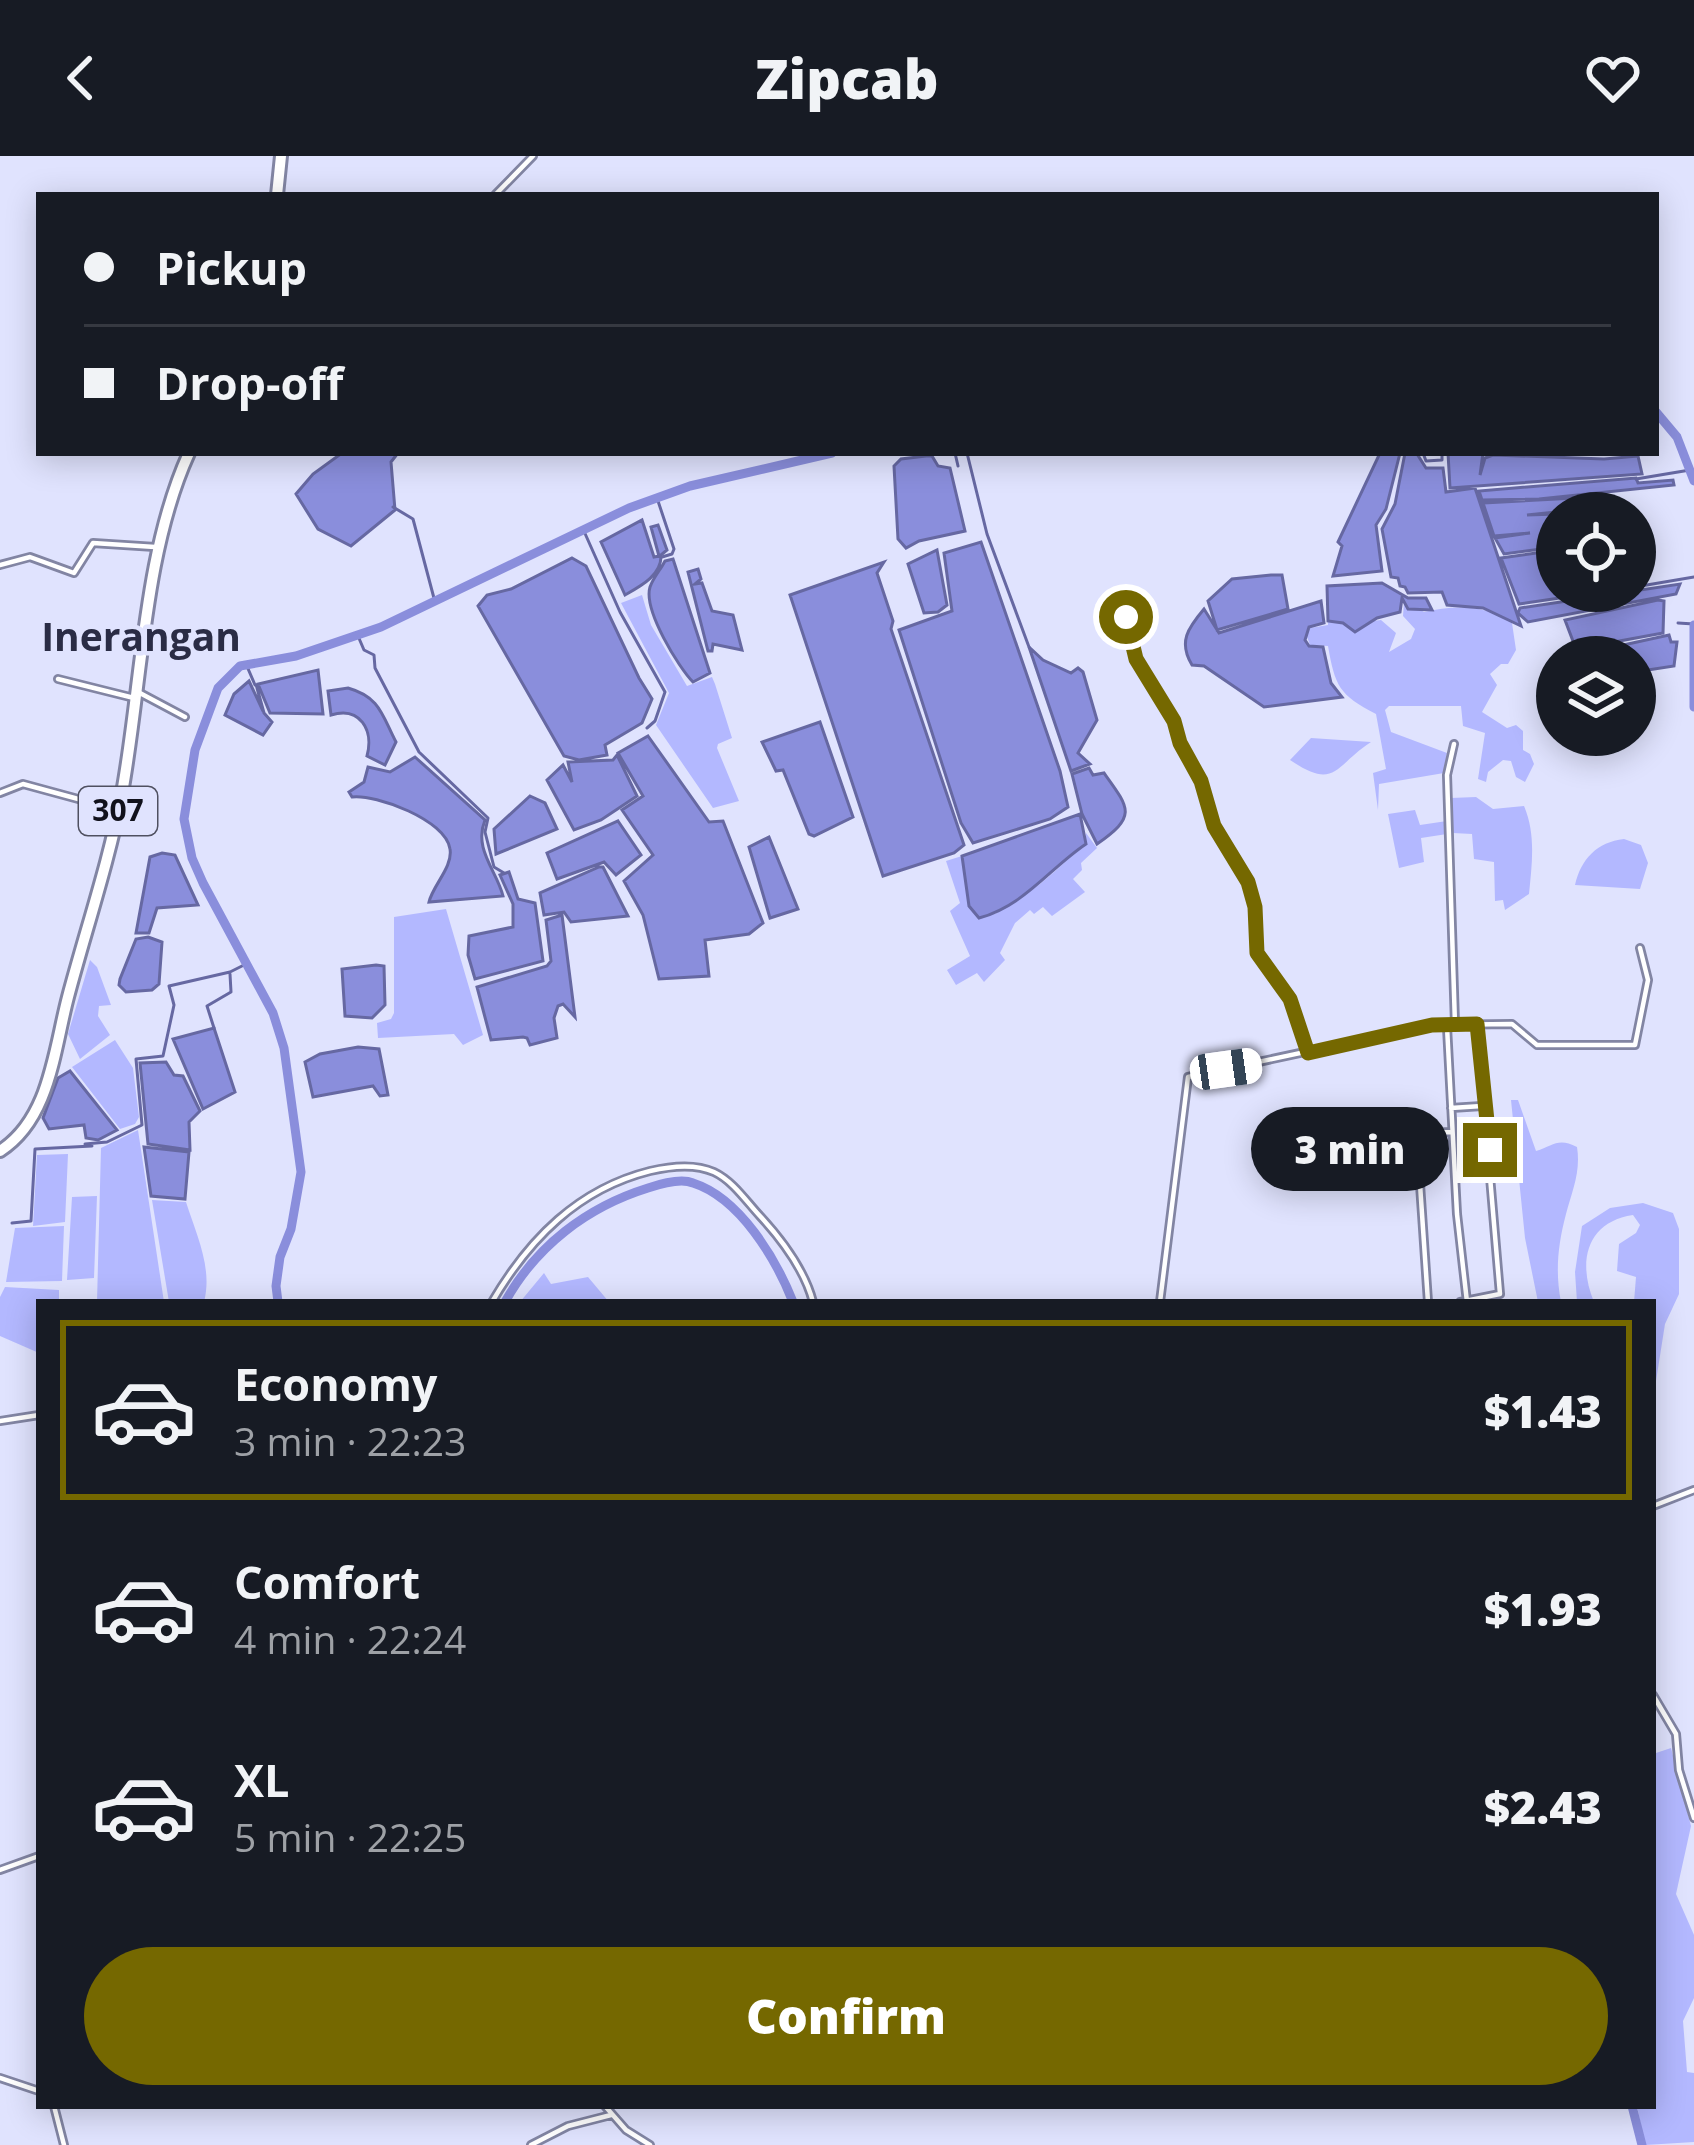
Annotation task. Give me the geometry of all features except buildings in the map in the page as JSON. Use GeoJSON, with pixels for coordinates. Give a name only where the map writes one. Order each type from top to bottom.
{"type":"FeatureCollection","features":[{"type":"Feature","properties":{"kind":"main road"},"geometry":{"type":"LineString","coordinates":[[277,192],[281,156]]}},
{"type":"Feature","properties":{"kind":"main road","name":"307"},"geometry":{"type":"LineString","coordinates":[[0,1151],[25,1131],[36,1113],[57,1048],[118,809],[161,547],[173,491],[188,456]]}},
{"type":"Feature","properties":{"kind":"street"},"geometry":{"type":"LineString","coordinates":[[498,192],[533,156]]}},
{"type":"Feature","properties":{"kind":"street"},"geometry":{"type":"LineString","coordinates":[[0,565],[30,557],[72,573],[88,547],[99,541],[161,547]]}},
{"type":"Feature","properties":{"kind":"street"},"geometry":{"type":"LineString","coordinates":[[1126,617],[1136,659],[1174,721],[1201,781],[1214,826],[1248,882],[1255,907],[1257,953],[1290,999],[1308,1053]]}},
{"type":"Feature","properties":{"kind":"street"},"geometry":{"type":"LineString","coordinates":[[58,680],[138,695],[185,717]]}},
{"type":"Feature","properties":{"kind":"street"},"geometry":{"type":"LineString","coordinates":[[1454,744],[1447,775],[1451,1108],[1465,1299]]}},
{"type":"Feature","properties":{"kind":"street"},"geometry":{"type":"LineString","coordinates":[[0,793],[22,784],[118,809]]}},
{"type":"Feature","properties":{"kind":"street"},"geometry":{"type":"LineString","coordinates":[[1160,1299],[1186,1080],[1195,1074],[1451,1024],[1512,1024],[1537,1045],[1635,1045],[1648,980],[1640,948]]}},
{"type":"Feature","properties":{"kind":"street"},"geometry":{"type":"LineString","coordinates":[[1477,1024],[1501,1298]]}},
{"type":"Feature","properties":{"kind":"street"},"geometry":{"type":"LineString","coordinates":[[1451,1108],[1484,1106]]}},
{"type":"Feature","properties":{"kind":"street"},"geometry":{"type":"LineString","coordinates":[[1428,1299],[1417,1140],[1425,1133],[1452,1132]]}},
{"type":"Feature","properties":{"kind":"street"},"geometry":{"type":"LineString","coordinates":[[494,1299],[551,1225],[590,1194],[643,1173],[687,1166],[716,1173],[735,1188],[770,1226],[812,1299]]}},
{"type":"Feature","properties":{"kind":"street"},"geometry":{"type":"LineString","coordinates":[[0,1421],[36,1415]]}},
{"type":"Feature","properties":{"kind":"street"},"geometry":{"type":"LineString","coordinates":[[1656,1505],[1694,1490]]}},
{"type":"Feature","properties":{"kind":"street"},"geometry":{"type":"LineString","coordinates":[[1656,1700],[1676,1734],[1677,1761],[1694,1819]]}},
{"type":"Feature","properties":{"kind":"street"},"geometry":{"type":"LineString","coordinates":[[0,1870],[36,1857]]}},
{"type":"Feature","properties":{"kind":"street"},"geometry":{"type":"LineString","coordinates":[[0,2078],[36,2090]]}},
{"type":"Feature","properties":{"kind":"street"},"geometry":{"type":"LineString","coordinates":[[55,2109],[64,2145]]}},
{"type":"Feature","properties":{"kind":"street"},"geometry":{"type":"LineString","coordinates":[[607,2109],[650,2145]]}},
{"type":"Feature","properties":{"kind":"street"},"geometry":{"type":"LineString","coordinates":[[531,2145],[568,2126],[610,2115]]}},
{"type":"Feature","properties":{"kind":"shaded area"},"geometry":{"type":"Polygon","coordinates":[[[338,456],[396,456],[391,462],[395,510],[351,546],[318,529],[296,494],[338,456]]]}},
{"type":"Feature","properties":{"kind":"shaded area"},"geometry":{"type":"Polygon","coordinates":[[[932,456],[938,466],[950,468],[965,531],[906,548],[898,539],[894,466],[901,459],[932,456]]]}},
{"type":"Feature","properties":{"kind":"shaded area"},"geometry":{"type":"Polygon","coordinates":[[[1379,456],[1399,456],[1386,509],[1376,525],[1382,571],[1333,576],[1342,546],[1338,542],[1379,456]]]}},
{"type":"Feature","properties":{"kind":"shaded area"},"geometry":{"type":"Polygon","coordinates":[[[1404,456],[1418,456],[1426,468],[1443,468],[1446,492],[1475,488],[1521,626],[1483,608],[1447,605],[1442,592],[1408,593],[1400,586],[1398,578],[1391,577],[1382,529],[1395,504],[1404,456]]]}},
{"type":"Feature","properties":{"kind":"shaded area"},"geometry":{"type":"Polygon","coordinates":[[[1448,456],[1483,456],[1480,475],[1485,458],[1490,456],[1638,456],[1642,474],[1450,488],[1448,456]]]}},
{"type":"Feature","properties":{"kind":"shaded area"},"geometry":{"type":"Polygon","coordinates":[[[1636,478],[1638,483],[1673,480],[1674,485],[1536,492],[1536,499],[1482,500],[1479,491],[1636,478]]]}},
{"type":"Feature","properties":{"kind":"shaded area"},"geometry":{"type":"Polygon","coordinates":[[[1536,500],[1536,514],[1527,515],[1536,515],[1536,550],[1504,554],[1495,538],[1530,533],[1494,536],[1483,503],[1536,500]]]}},
{"type":"Feature","properties":{"kind":"shaded area"},"geometry":{"type":"Polygon","coordinates":[[[642,520],[654,557],[659,556],[651,527],[658,525],[667,550],[654,574],[625,595],[601,542],[642,520]]]}},
{"type":"Feature","properties":{"kind":"shaded area"},"geometry":{"type":"Polygon","coordinates":[[[981,542],[1060,771],[1068,807],[1050,819],[973,843],[961,823],[899,630],[952,611],[944,553],[981,542]]]}},
{"type":"Feature","properties":{"kind":"shaded area"},"geometry":{"type":"Polygon","coordinates":[[[937,550],[947,605],[938,612],[924,613],[908,564],[937,550]]]}},
{"type":"Feature","properties":{"kind":"shaded area"},"geometry":{"type":"Polygon","coordinates":[[[1536,553],[1536,601],[1519,604],[1501,558],[1536,553]]]}},
{"type":"Feature","properties":{"kind":"shaded area"},"geometry":{"type":"Polygon","coordinates":[[[572,558],[586,566],[652,699],[642,723],[605,745],[607,755],[579,760],[564,756],[478,606],[487,595],[511,589],[572,558]]]}},
{"type":"Feature","properties":{"kind":"shaded area"},"geometry":{"type":"Polygon","coordinates":[[[673,559],[710,673],[693,682],[664,638],[649,597],[665,561],[673,559]]]}},
{"type":"Feature","properties":{"kind":"shaded area"},"geometry":{"type":"Polygon","coordinates":[[[884,562],[877,573],[893,621],[891,629],[964,845],[954,853],[883,876],[790,595],[884,562]]]}},
{"type":"Feature","properties":{"kind":"shaded area"},"geometry":{"type":"Polygon","coordinates":[[[698,569],[701,579],[695,584],[702,583],[712,611],[733,615],[742,650],[713,644],[708,651],[688,572],[698,569]]]}},
{"type":"Feature","properties":{"kind":"shaded area"},"geometry":{"type":"Polygon","coordinates":[[[1282,575],[1288,609],[1217,630],[1208,601],[1232,579],[1282,575]]]}},
{"type":"Feature","properties":{"kind":"shaded area"},"geometry":{"type":"Polygon","coordinates":[[[1382,583],[1408,598],[1426,598],[1432,610],[1408,609],[1402,598],[1400,612],[1377,618],[1355,632],[1343,623],[1328,621],[1327,586],[1382,583]]]}},
{"type":"Feature","properties":{"kind":"shaded area"},"geometry":{"type":"Polygon","coordinates":[[[1680,584],[1676,594],[1656,598],[1656,588],[1680,584]]]}},
{"type":"Feature","properties":{"kind":"shaded area"},"geometry":{"type":"Polygon","coordinates":[[[642,595],[651,625],[687,686],[712,677],[732,738],[717,748],[739,801],[713,808],[656,725],[669,693],[621,603],[642,595]]]}},
{"type":"Feature","properties":{"kind":"shaded area"},"geometry":{"type":"Polygon","coordinates":[[[1656,600],[1664,601],[1663,633],[1571,636],[1565,620],[1602,612],[1656,612],[1656,600]]]}},
{"type":"Feature","properties":{"kind":"shaded area"},"geometry":{"type":"Polygon","coordinates":[[[1321,601],[1324,623],[1309,627],[1305,640],[1309,646],[1323,647],[1331,683],[1342,697],[1264,707],[1204,666],[1192,665],[1188,657],[1187,635],[1204,609],[1219,633],[1321,601]]]}},
{"type":"Feature","properties":{"kind":"shaded area"},"geometry":{"type":"Polygon","coordinates":[[[1404,602],[1408,609],[1424,612],[1481,609],[1512,623],[1516,650],[1508,664],[1490,674],[1497,685],[1482,712],[1507,728],[1516,725],[1523,731],[1523,750],[1534,764],[1525,782],[1516,777],[1511,761],[1503,760],[1488,772],[1486,782],[1478,779],[1485,733],[1463,726],[1461,706],[1389,706],[1385,710],[1391,732],[1447,753],[1444,773],[1379,784],[1378,810],[1373,773],[1386,769],[1376,714],[1346,695],[1333,671],[1328,646],[1310,645],[1306,634],[1328,621],[1381,620],[1396,633],[1389,652],[1411,639],[1415,629],[1403,616],[1404,602]]]}},
{"type":"Feature","properties":{"kind":"shaded area"},"geometry":{"type":"Polygon","coordinates":[[[1520,608],[1581,612],[1528,622],[1518,613],[1520,608]]]}},
{"type":"Feature","properties":{"kind":"shaded area"},"geometry":{"type":"Polygon","coordinates":[[[1669,635],[1671,642],[1677,642],[1674,666],[1656,669],[1656,638],[1669,635]]]}},
{"type":"Feature","properties":{"kind":"shaded area"},"geometry":{"type":"Polygon","coordinates":[[[1029,647],[1043,660],[1071,673],[1078,668],[1083,672],[1097,720],[1078,753],[1090,764],[1071,771],[1029,647]]]}},
{"type":"Feature","properties":{"kind":"shaded area"},"geometry":{"type":"Polygon","coordinates":[[[318,670],[323,714],[270,713],[258,684],[318,670]]]}},
{"type":"Feature","properties":{"kind":"shaded area"},"geometry":{"type":"Polygon","coordinates":[[[249,681],[263,711],[256,684],[264,713],[272,722],[263,735],[225,715],[234,694],[249,681]]]}},
{"type":"Feature","properties":{"kind":"shaded area"},"geometry":{"type":"Polygon","coordinates":[[[348,688],[374,702],[387,723],[396,742],[385,765],[367,756],[366,729],[357,717],[331,715],[328,691],[348,688]]]}},
{"type":"Feature","properties":{"kind":"shaded area"},"geometry":{"type":"Polygon","coordinates":[[[820,722],[853,817],[814,836],[809,834],[783,770],[776,771],[762,742],[820,722]]]}},
{"type":"Feature","properties":{"kind":"shaded area"},"geometry":{"type":"Polygon","coordinates":[[[648,736],[709,822],[723,821],[763,923],[749,934],[705,940],[709,976],[659,979],[643,915],[624,881],[653,855],[622,810],[643,796],[618,753],[648,736]]]}},
{"type":"Feature","properties":{"kind":"shaded area"},"geometry":{"type":"Polygon","coordinates":[[[1311,738],[1371,742],[1334,772],[1317,774],[1290,760],[1311,738]]]}},
{"type":"Feature","properties":{"kind":"shaded area"},"geometry":{"type":"Polygon","coordinates":[[[617,755],[637,796],[601,820],[574,830],[547,780],[563,765],[572,782],[568,762],[613,760],[617,755]]]}},
{"type":"Feature","properties":{"kind":"shaded area"},"geometry":{"type":"Polygon","coordinates":[[[415,757],[485,820],[484,850],[503,896],[429,902],[449,862],[446,838],[408,811],[352,797],[349,792],[364,782],[368,767],[390,772],[415,757]]]}},
{"type":"Feature","properties":{"kind":"shaded area"},"geometry":{"type":"Polygon","coordinates":[[[1089,768],[1093,775],[1104,773],[1125,811],[1119,826],[1097,844],[1082,814],[1072,774],[1089,768]]]}},
{"type":"Feature","properties":{"kind":"shaded area"},"geometry":{"type":"Polygon","coordinates":[[[530,796],[545,803],[557,829],[496,854],[494,829],[530,796]]]}},
{"type":"Feature","properties":{"kind":"shaded area"},"geometry":{"type":"Polygon","coordinates":[[[1476,797],[1493,809],[1524,806],[1528,817],[1529,894],[1505,910],[1503,900],[1495,901],[1494,862],[1474,859],[1472,834],[1453,833],[1451,798],[1476,797]]]}},
{"type":"Feature","properties":{"kind":"shaded area"},"geometry":{"type":"Polygon","coordinates":[[[1415,810],[1420,825],[1447,821],[1447,834],[1421,838],[1424,862],[1399,868],[1388,814],[1415,810]]]}},
{"type":"Feature","properties":{"kind":"shaded area"},"geometry":{"type":"Polygon","coordinates":[[[1080,814],[1086,844],[1010,905],[979,918],[969,906],[962,856],[1080,814]]]}},
{"type":"Feature","properties":{"kind":"shaded area"},"geometry":{"type":"Polygon","coordinates":[[[618,821],[641,855],[616,875],[604,862],[557,879],[547,853],[618,821]]]}},
{"type":"Feature","properties":{"kind":"shaded area"},"geometry":{"type":"Polygon","coordinates":[[[1086,833],[1097,848],[1073,879],[1085,892],[1052,916],[1043,907],[1034,914],[1030,910],[1015,923],[1000,953],[1005,960],[984,982],[977,973],[956,985],[947,970],[970,956],[950,911],[960,903],[946,861],[962,856],[969,906],[995,914],[1086,845],[1086,833]]]}},
{"type":"Feature","properties":{"kind":"shaded area"},"geometry":{"type":"Polygon","coordinates":[[[769,837],[798,909],[770,918],[749,847],[769,837]]]}},
{"type":"Feature","properties":{"kind":"shaded area"},"geometry":{"type":"Polygon","coordinates":[[[1624,839],[1641,845],[1648,863],[1640,889],[1575,885],[1592,853],[1624,839]]]}},
{"type":"Feature","properties":{"kind":"shaded area"},"geometry":{"type":"Polygon","coordinates":[[[175,855],[198,905],[157,908],[149,933],[136,933],[150,857],[175,855]]]}},
{"type":"Feature","properties":{"kind":"shaded area"},"geometry":{"type":"Polygon","coordinates":[[[599,867],[628,916],[571,922],[564,912],[544,915],[540,893],[599,867]]]}},
{"type":"Feature","properties":{"kind":"shaded area"},"geometry":{"type":"Polygon","coordinates":[[[509,872],[518,899],[535,903],[543,961],[475,979],[468,955],[469,936],[513,927],[513,904],[500,875],[509,872]]]}},
{"type":"Feature","properties":{"kind":"shaded area"},"geometry":{"type":"Polygon","coordinates":[[[446,909],[483,1035],[463,1045],[454,1034],[378,1038],[377,1023],[391,1019],[394,1013],[394,917],[446,909]]]}},
{"type":"Feature","properties":{"kind":"shaded area"},"geometry":{"type":"Polygon","coordinates":[[[562,915],[575,1017],[563,1004],[554,1018],[557,1038],[530,1045],[523,1037],[491,1040],[477,987],[547,966],[551,961],[546,920],[562,915]]]}},
{"type":"Feature","properties":{"kind":"shaded area"},"geometry":{"type":"Polygon","coordinates":[[[136,939],[162,942],[159,984],[152,990],[126,992],[120,979],[136,939]]]}},
{"type":"Feature","properties":{"kind":"shaded area"},"geometry":{"type":"Polygon","coordinates":[[[90,960],[111,1005],[99,1006],[98,1016],[110,1035],[80,1059],[68,1034],[90,960]]]}},
{"type":"Feature","properties":{"kind":"shaded area"},"geometry":{"type":"Polygon","coordinates":[[[384,966],[385,1005],[372,1018],[345,1016],[342,969],[384,966]]]}},
{"type":"Feature","properties":{"kind":"shaded area"},"geometry":{"type":"Polygon","coordinates":[[[214,1028],[235,1092],[203,1109],[173,1039],[214,1028]]]}},
{"type":"Feature","properties":{"kind":"shaded area"},"geometry":{"type":"Polygon","coordinates":[[[115,1040],[133,1068],[139,1117],[135,1124],[120,1129],[72,1067],[115,1040]]]}},
{"type":"Feature","properties":{"kind":"shaded area"},"geometry":{"type":"Polygon","coordinates":[[[358,1047],[379,1049],[388,1095],[380,1096],[373,1086],[313,1097],[305,1062],[320,1054],[358,1047]]]}},
{"type":"Feature","properties":{"kind":"shaded area"},"geometry":{"type":"Polygon","coordinates":[[[166,1062],[174,1075],[183,1076],[200,1111],[189,1122],[190,1150],[148,1144],[140,1063],[166,1062]]]}},
{"type":"Feature","properties":{"kind":"shaded area"},"geometry":{"type":"Polygon","coordinates":[[[70,1071],[117,1130],[98,1140],[86,1138],[84,1125],[49,1129],[43,1118],[58,1078],[70,1071]]]}},
{"type":"Feature","properties":{"kind":"shaded area"},"geometry":{"type":"Polygon","coordinates":[[[1511,1100],[1518,1100],[1536,1151],[1560,1143],[1577,1147],[1577,1173],[1559,1247],[1561,1299],[1537,1299],[1525,1238],[1511,1100]]]}},
{"type":"Feature","properties":{"kind":"shaded area"},"geometry":{"type":"Polygon","coordinates":[[[138,1130],[164,1299],[97,1299],[101,1148],[138,1130]]]}},
{"type":"Feature","properties":{"kind":"shaded area"},"geometry":{"type":"Polygon","coordinates":[[[144,1147],[189,1152],[185,1199],[151,1196],[144,1147]]]}},
{"type":"Feature","properties":{"kind":"shaded area"},"geometry":{"type":"Polygon","coordinates":[[[68,1154],[65,1222],[33,1226],[37,1155],[68,1154]]]}},
{"type":"Feature","properties":{"kind":"shaded area"},"geometry":{"type":"Polygon","coordinates":[[[97,1196],[94,1278],[67,1280],[72,1197],[97,1196]]]}},
{"type":"Feature","properties":{"kind":"shaded area"},"geometry":{"type":"Polygon","coordinates":[[[152,1200],[186,1202],[205,1264],[204,1299],[168,1299],[152,1200]]]}},
{"type":"Feature","properties":{"kind":"shaded area"},"geometry":{"type":"Polygon","coordinates":[[[1643,1203],[1673,1213],[1679,1229],[1679,1294],[1665,1324],[1656,1381],[1656,1299],[1634,1299],[1636,1277],[1617,1271],[1619,1244],[1640,1225],[1633,1215],[1617,1219],[1596,1235],[1586,1272],[1593,1299],[1577,1299],[1575,1272],[1582,1226],[1610,1208],[1643,1203]]]}},
{"type":"Feature","properties":{"kind":"shaded area"},"geometry":{"type":"Polygon","coordinates":[[[64,1226],[62,1281],[6,1282],[15,1228],[64,1226]]]}},
{"type":"Feature","properties":{"kind":"shaded area"},"geometry":{"type":"Polygon","coordinates":[[[544,1273],[551,1284],[588,1277],[606,1299],[522,1299],[544,1273]]]}},
{"type":"Feature","properties":{"kind":"shaded area"},"geometry":{"type":"Polygon","coordinates":[[[5,1287],[59,1290],[59,1299],[36,1299],[36,1352],[0,1336],[0,1297],[5,1287]]]}},
{"type":"Feature","properties":{"kind":"shaded area"},"geometry":{"type":"Polygon","coordinates":[[[1671,1748],[1691,1826],[1676,1894],[1694,1935],[1694,1998],[1683,2021],[1687,2072],[1694,2073],[1694,2142],[1645,2145],[1638,2109],[1656,2109],[1656,1753],[1671,1748]]]}},
{"type":"Feature","properties":{"kind":"waterway"},"geometry":{"type":"LineString","coordinates":[[1659,416],[1677,437],[1694,481]]}},
{"type":"Feature","properties":{"kind":"waterway"},"geometry":{"type":"LineString","coordinates":[[278,1299],[280,1257],[291,1229],[301,1172],[284,1048],[273,1013],[192,858],[184,819],[195,750],[218,688],[240,666],[296,656],[381,627],[629,508],[690,486],[819,456]]}},
{"type":"Feature","properties":{"kind":"waterway"},"geometry":{"type":"LineString","coordinates":[[956,456],[958,466]]}},
{"type":"Feature","properties":{"kind":"waterway"},"geometry":{"type":"LineString","coordinates":[[968,456],[987,534],[1029,647]]}},
{"type":"Feature","properties":{"kind":"waterway"},"geometry":{"type":"LineString","coordinates":[[1424,456],[1426,461],[1442,460],[1442,456]]}},
{"type":"Feature","properties":{"kind":"waterway"},"geometry":{"type":"LineString","coordinates":[[1636,479],[1690,470]]}},
{"type":"Feature","properties":{"kind":"waterway"},"geometry":{"type":"LineString","coordinates":[[657,498],[674,549],[662,557]]}},
{"type":"Feature","properties":{"kind":"waterway"},"geometry":{"type":"LineString","coordinates":[[393,507],[413,519],[435,602]]}},
{"type":"Feature","properties":{"kind":"waterway"},"geometry":{"type":"LineString","coordinates":[[583,529],[620,612],[665,692],[655,721],[647,728]]}},
{"type":"Feature","properties":{"kind":"waterway"},"geometry":{"type":"LineString","coordinates":[[1656,583],[1694,577]]}},
{"type":"Feature","properties":{"kind":"waterway"},"geometry":{"type":"LineString","coordinates":[[1678,623],[1694,624]]}},
{"type":"Feature","properties":{"kind":"waterway"},"geometry":{"type":"LineString","coordinates":[[1694,625],[1694,707]]}},
{"type":"Feature","properties":{"kind":"waterway"},"geometry":{"type":"LineString","coordinates":[[358,636],[364,650],[374,655],[375,668],[419,752],[488,818],[485,832],[494,867],[504,873]]}},
{"type":"Feature","properties":{"kind":"waterway"},"geometry":{"type":"LineString","coordinates":[[246,664],[255,685]]}},
{"type":"Feature","properties":{"kind":"waterway"},"geometry":{"type":"LineString","coordinates":[[85,1144],[107,1142],[142,1125],[136,1059],[163,1056],[174,1005],[169,986],[246,964]]}},
{"type":"Feature","properties":{"kind":"waterway"},"geometry":{"type":"LineString","coordinates":[[214,1028],[207,1006],[231,992],[230,974]]}},
{"type":"Feature","properties":{"kind":"waterway"},"geometry":{"type":"LineString","coordinates":[[12,1223],[31,1221],[35,1149],[92,1146]]}},
{"type":"Feature","properties":{"kind":"waterway"},"geometry":{"type":"LineString","coordinates":[[507,1299],[548,1246],[584,1218],[626,1196],[683,1181],[710,1191],[741,1216],[777,1267],[792,1299]]}},
{"type":"Feature","properties":{"kind":"waterway"},"geometry":{"type":"LineString","coordinates":[[1633,2109],[1642,2145]]}},
{"type":"Feature","properties":{"kind":"district","name":"Inerangan"},"geometry":{"type":"Point","coordinates":[141,637]}},
{"type":"Feature","properties":{"kind":"route"},"geometry":{"type":"LineString","coordinates":[[1126,617],[1136,659],[1174,721],[1201,781],[1214,826],[1248,882],[1255,907],[1257,953],[1290,999],[1308,1053],[1432,1025],[1477,1024],[1490,1150]]}}]}
